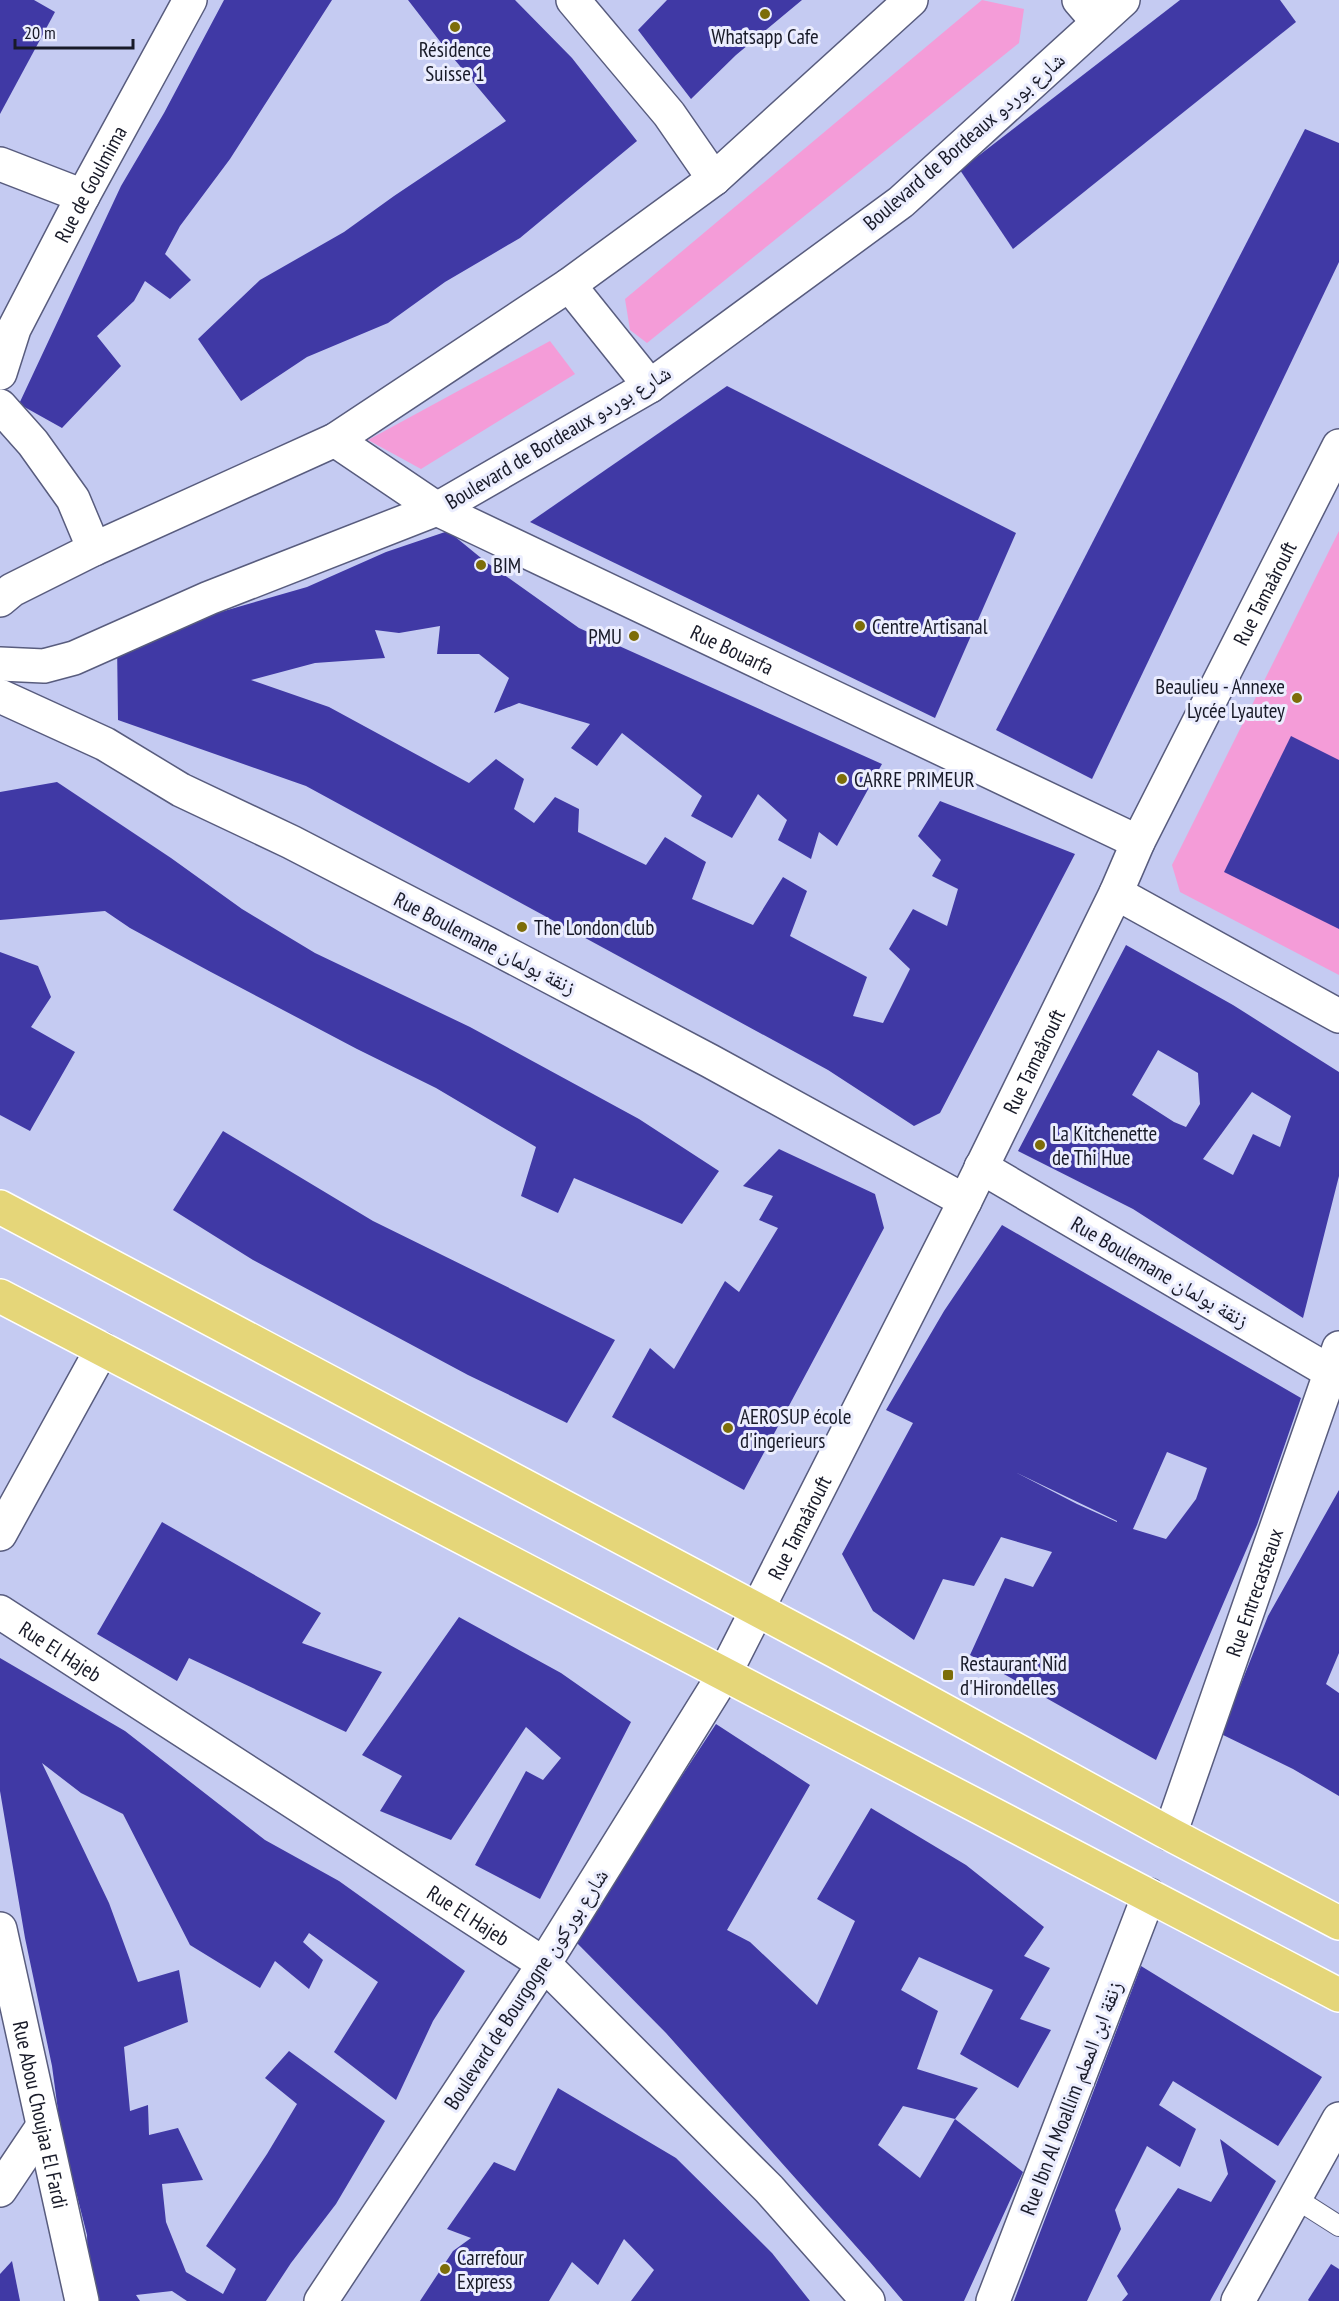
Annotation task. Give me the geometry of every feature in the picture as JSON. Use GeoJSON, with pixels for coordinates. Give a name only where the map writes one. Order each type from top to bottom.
{"type":"FeatureCollection","features":[{"type":"Feature","properties":{"kind":"main road"},"geometry":{"type":"LineString","coordinates":[[0,1207],[1339,1923]]}},
{"type":"Feature","properties":{"kind":"main road"},"geometry":{"type":"LineString","coordinates":[[0,1296],[1339,1995]]}},
{"type":"Feature","properties":{"kind":"street","name":"Rue de Goulmima"},"geometry":{"type":"LineString","coordinates":[[0,373],[14,329],[83,196],[190,0]]}},
{"type":"Feature","properties":{"kind":"street"},"geometry":{"type":"LineString","coordinates":[[573,0],[669,114],[714,179]]}},
{"type":"Feature","properties":{"kind":"street"},"geometry":{"type":"LineString","coordinates":[[0,600],[12,590],[94,549],[334,440],[569,285],[714,179],[911,0]]}},
{"type":"Feature","properties":{"kind":"street","name":"Boulevard de Bordeaux شارع بوردو"},"geometry":{"type":"LineString","coordinates":[[0,664],[44,666],[74,658],[209,598],[437,509],[650,387],[901,202],[1088,11],[1123,0]]}},
{"type":"Feature","properties":{"kind":"street"},"geometry":{"type":"LineString","coordinates":[[0,164],[83,196]]}},
{"type":"Feature","properties":{"kind":"street"},"geometry":{"type":"LineString","coordinates":[[569,285],[650,387]]}},
{"type":"Feature","properties":{"kind":"street"},"geometry":{"type":"LineString","coordinates":[[0,406],[33,443],[73,499],[94,549]]}},
{"type":"Feature","properties":{"kind":"street","name":"Rue Bouarfa"},"geometry":{"type":"LineString","coordinates":[[334,440],[437,509],[1138,842]]}},
{"type":"Feature","properties":{"kind":"street","name":"Rue Tamaârouft"},"geometry":{"type":"LineString","coordinates":[[725,1673],[965,1201],[1116,893],[1138,842],[1339,447]]}},
{"type":"Feature","properties":{"kind":"street","name":"Rue Boulemane زنقة بولمان"},"geometry":{"type":"LineString","coordinates":[[0,696],[105,744],[181,790],[291,842],[490,945],[710,1061],[965,1201]]}},
{"type":"Feature","properties":{"kind":"street"},"geometry":{"type":"LineString","coordinates":[[1116,893],[1339,1016]]}},
{"type":"Feature","properties":{"kind":"street","name":"Rue Boulemane زنقة بولمان"},"geometry":{"type":"LineString","coordinates":[[981,1167],[1336,1366]]}},
{"type":"Feature","properties":{"kind":"street"},"geometry":{"type":"LineString","coordinates":[[0,1534],[102,1349]]}},
{"type":"Feature","properties":{"kind":"street","name":"Rue Entrecasteaux"},"geometry":{"type":"LineString","coordinates":[[1170,1834],[1336,1366]]}},
{"type":"Feature","properties":{"kind":"street","name":"Rue El Hajeb"},"geometry":{"type":"LineString","coordinates":[[0,1612],[544,1964],[769,2189],[868,2301]]}},
{"type":"Feature","properties":{"kind":"street","name":"Boulevard de Bourgogne شارع بوركون"},"geometry":{"type":"LineString","coordinates":[[321,2301],[544,1964],[725,1673]]}},
{"type":"Feature","properties":{"kind":"street","name":"Rue Ibn Al Moallim زنقة ابن المعلم"},"geometry":{"type":"LineString","coordinates":[[993,2301],[1149,1895]]}},
{"type":"Feature","properties":{"kind":"street","name":"Rue Abou Choujaa El Fardi"},"geometry":{"type":"LineString","coordinates":[[0,1929],[82,2301]]}},
{"type":"Feature","properties":{"kind":"street"},"geometry":{"type":"LineString","coordinates":[[1239,2300],[1339,2119]]}},
{"type":"Feature","properties":{"kind":"street"},"geometry":{"type":"LineString","coordinates":[[0,2190],[43,2126]]}},
{"type":"Feature","properties":{"kind":"lane"},"geometry":{"type":"LineString","coordinates":[[1296,2198],[1339,2226]]}},
{"type":"Feature","properties":{"kind":"shaded area"},"geometry":{"type":"Polygon","coordinates":[[[982,0],[1024,9],[1019,43],[647,343],[630,330],[625,299],[982,0]]]}},
{"type":"Feature","properties":{"kind":"shaded area"},"geometry":{"type":"Polygon","coordinates":[[[550,341],[575,374],[421,469],[368,440],[550,341]]]}},
{"type":"Feature","properties":{"kind":"shaded area","name":"Beaulieu - Annexe Lycée Lyautey"},"geometry":{"type":"Polygon","coordinates":[[[1339,531],[1339,975],[1180,892],[1172,865],[1339,531]]]}},
{"type":"Feature","properties":{"kind":"building"},"geometry":{"type":"Polygon","coordinates":[[[0,0],[34,0],[55,12],[0,114],[0,0]]]}},
{"type":"Feature","properties":{"kind":"building"},"geometry":{"type":"Polygon","coordinates":[[[224,0],[332,0],[230,159],[180,226],[165,254],[191,280],[170,299],[145,281],[134,301],[97,336],[121,366],[62,428],[19,404],[121,186],[164,113],[224,0]]]}},
{"type":"Feature","properties":{"kind":"building"},"geometry":{"type":"Polygon","coordinates":[[[408,0],[515,0],[572,58],[637,141],[520,238],[445,282],[388,323],[307,357],[241,401],[198,339],[260,280],[344,232],[506,121],[408,0]]]}},
{"type":"Feature","properties":{"kind":"building"},"geometry":{"type":"Polygon","coordinates":[[[667,0],[802,0],[736,55],[691,99],[638,30],[667,0]]]}},
{"type":"Feature","properties":{"kind":"building"},"geometry":{"type":"Polygon","coordinates":[[[1180,0],[1280,0],[1296,22],[1013,249],[960,170],[1180,0]]]}},
{"type":"Feature","properties":{"kind":"building"},"geometry":{"type":"Polygon","coordinates":[[[1305,129],[1339,143],[1339,262],[1092,779],[996,730],[1305,129]]]}},
{"type":"Feature","properties":{"kind":"building","name":"Centre Artisanal"},"geometry":{"type":"Polygon","coordinates":[[[727,386],[1016,533],[935,718],[530,522],[727,386]]]}},
{"type":"Feature","properties":{"kind":"building"},"geometry":{"type":"Polygon","coordinates":[[[448,531],[486,562],[579,628],[882,764],[837,846],[819,832],[811,859],[778,840],[787,820],[758,794],[732,838],[691,816],[702,796],[622,733],[597,766],[571,748],[590,724],[519,703],[494,713],[509,678],[479,654],[437,654],[440,626],[399,633],[375,630],[385,658],[315,663],[251,680],[329,707],[469,783],[496,759],[524,779],[514,809],[534,823],[555,797],[579,809],[578,832],[646,865],[665,837],[706,862],[692,899],[753,925],[783,877],[807,891],[790,936],[867,977],[853,1016],[883,1023],[910,969],[889,949],[913,909],[947,926],[958,889],[932,876],[941,860],[918,836],[940,801],[1075,854],[940,1113],[914,1126],[828,1070],[306,786],[118,720],[117,642],[307,587],[386,552],[448,531]]]}},
{"type":"Feature","properties":{"kind":"building"},"geometry":{"type":"Polygon","coordinates":[[[1291,736],[1339,760],[1339,929],[1224,872],[1291,736]]]}},
{"type":"Feature","properties":{"kind":"building"},"geometry":{"type":"Polygon","coordinates":[[[57,782],[171,858],[242,909],[315,953],[470,1027],[639,1119],[719,1171],[682,1224],[574,1178],[558,1213],[521,1196],[536,1147],[436,1088],[209,971],[130,928],[105,911],[0,920],[0,792],[57,782]]]}},
{"type":"Feature","properties":{"kind":"building"},"geometry":{"type":"Polygon","coordinates":[[[1126,945],[1233,1005],[1339,1072],[1339,1176],[1303,1318],[1133,1209],[1018,1151],[1126,945]],[[1158,1050],[1132,1095],[1174,1122],[1186,1127],[1200,1104],[1198,1073],[1158,1050]],[[1252,1092],[1203,1159],[1233,1175],[1253,1134],[1280,1147],[1291,1116],[1252,1092]]]}},
{"type":"Feature","properties":{"kind":"building"},"geometry":{"type":"Polygon","coordinates":[[[0,952],[38,966],[51,997],[31,1027],[75,1052],[30,1131],[0,1115],[0,952]]]}},
{"type":"Feature","properties":{"kind":"building"},"geometry":{"type":"Polygon","coordinates":[[[223,1131],[373,1221],[615,1340],[567,1423],[468,1375],[253,1260],[173,1210],[223,1131]]]}},
{"type":"Feature","properties":{"kind":"building"},"geometry":{"type":"Polygon","coordinates":[[[779,1149],[875,1194],[884,1228],[744,1490],[612,1417],[650,1348],[674,1369],[725,1281],[739,1292],[778,1228],[759,1220],[773,1196],[743,1186],[779,1149]]]}},
{"type":"Feature","properties":{"kind":"building"},"geometry":{"type":"Polygon","coordinates":[[[1002,1225],[1301,1398],[1257,1525],[1156,1760],[970,1655],[1005,1578],[1033,1587],[1052,1552],[1001,1537],[974,1586],[943,1579],[914,1640],[873,1611],[842,1554],[913,1423],[886,1410],[944,1311],[1002,1225]],[[1167,1452],[1133,1529],[1166,1539],[1196,1499],[1207,1468],[1167,1452]],[[1015,1472],[1077,1504],[1117,1522],[1117,1521],[1015,1472]]]}},
{"type":"Feature","properties":{"kind":"building"},"geometry":{"type":"Polygon","coordinates":[[[1339,1490],[1339,1653],[1326,1684],[1339,1693],[1339,1796],[1293,1769],[1221,1734],[1268,1616],[1339,1490]]]}},
{"type":"Feature","properties":{"kind":"building"},"geometry":{"type":"Polygon","coordinates":[[[162,1522],[321,1613],[302,1643],[382,1672],[346,1732],[189,1658],[177,1681],[97,1634],[162,1522]]]}},
{"type":"Feature","properties":{"kind":"building"},"geometry":{"type":"Polygon","coordinates":[[[459,1617],[561,1673],[631,1722],[540,1899],[475,1865],[526,1771],[543,1780],[561,1758],[526,1727],[451,1840],[380,1811],[402,1776],[362,1755],[459,1617]]]}},
{"type":"Feature","properties":{"kind":"building"},"geometry":{"type":"Polygon","coordinates":[[[0,1658],[125,1731],[265,1840],[339,1881],[465,1971],[433,2021],[396,2100],[334,2052],[378,1982],[309,1933],[303,1942],[323,1960],[309,1989],[275,1961],[260,1988],[190,1945],[123,1814],[81,1793],[42,1763],[109,1903],[138,1982],[179,1970],[188,2022],[124,2047],[130,2111],[148,2105],[149,2135],[178,2128],[203,2180],[162,2184],[166,2222],[186,2272],[223,2294],[236,2269],[206,2246],[297,2104],[265,2078],[289,2051],[385,2121],[336,2204],[291,2263],[266,2301],[187,2301],[172,2291],[136,2295],[140,2301],[89,2301],[87,2235],[61,2133],[52,2066],[25,1938],[0,1791],[0,1658]]]}},
{"type":"Feature","properties":{"kind":"building"},"geometry":{"type":"Polygon","coordinates":[[[716,1724],[810,1785],[727,1930],[750,1942],[817,2005],[855,1921],[817,1899],[871,1808],[966,1865],[1044,1927],[1024,1956],[1050,1968],[1020,2019],[1051,2030],[1018,2088],[960,2054],[993,1990],[919,1957],[901,1990],[938,2011],[917,2069],[978,2088],[955,2119],[1023,2172],[964,2301],[903,2301],[666,2033],[574,1940],[716,1724]],[[903,2106],[878,2145],[920,2178],[955,2119],[903,2106]]]}},
{"type":"Feature","properties":{"kind":"building"},"geometry":{"type":"Polygon","coordinates":[[[1141,1966],[1322,2077],[1278,2146],[1173,2081],[1159,2105],[1196,2129],[1180,2167],[1147,2146],[1115,2210],[1121,2229],[1087,2301],[1014,2301],[1141,1966]]]}},
{"type":"Feature","properties":{"kind":"building"},"geometry":{"type":"Polygon","coordinates":[[[558,2088],[676,2158],[772,2253],[810,2301],[631,2301],[654,2270],[624,2239],[598,2285],[572,2262],[549,2301],[420,2301],[453,2251],[471,2238],[447,2229],[494,2162],[515,2171],[558,2088]]]}},
{"type":"Feature","properties":{"kind":"building"},"geometry":{"type":"Polygon","coordinates":[[[1220,2139],[1276,2181],[1210,2301],[1122,2301],[1128,2294],[1117,2276],[1178,2188],[1211,2202],[1228,2174],[1220,2139]]]}},
{"type":"Feature","properties":{"kind":"building"},"geometry":{"type":"Polygon","coordinates":[[[12,2261],[20,2301],[0,2301],[0,2274],[12,2261]]]}},
{"type":"Feature","properties":{"kind":"building"},"geometry":{"type":"Polygon","coordinates":[[[1331,2264],[1339,2269],[1339,2301],[1309,2301],[1308,2300],[1331,2264]]]}},
{"type":"Feature","properties":{"kind":"place","name":"Whatsapp Cafe"},"geometry":{"type":"Point","coordinates":[765,14]}},
{"type":"Feature","properties":{"kind":"place","name":"Résidence Suisse 1"},"geometry":{"type":"Point","coordinates":[455,27]}},
{"type":"Feature","properties":{"kind":"place","name":"BIM"},"geometry":{"type":"Point","coordinates":[481,565]}},
{"type":"Feature","properties":{"kind":"place","name":"Centre Artisanal"},"geometry":{"type":"Point","coordinates":[860,626]}},
{"type":"Feature","properties":{"kind":"place","name":"PMU"},"geometry":{"type":"Point","coordinates":[634,636]}},
{"type":"Feature","properties":{"kind":"place","name":"Beaulieu - Annexe Lycée Lyautey"},"geometry":{"type":"Point","coordinates":[1297,698]}},
{"type":"Feature","properties":{"kind":"place","name":"CARRE PRIMEUR"},"geometry":{"type":"Point","coordinates":[842,779]}},
{"type":"Feature","properties":{"kind":"place","name":"The London club"},"geometry":{"type":"Point","coordinates":[522,927]}},
{"type":"Feature","properties":{"kind":"place","name":"La Kitchenette de Thi Hue"},"geometry":{"type":"Point","coordinates":[1040,1145]}},
{"type":"Feature","properties":{"kind":"place","name":"AEROSUP école d'ingerieurs"},"geometry":{"type":"Point","coordinates":[728,1428]}},
{"type":"Feature","properties":{"kind":"place","name":"Restaurant Nid d'Hirondelles"},"geometry":{"type":"Point","coordinates":[948,1675]}},
{"type":"Feature","properties":{"kind":"place","name":"Carrefour Express"},"geometry":{"type":"Point","coordinates":[445,2269]}}]}
